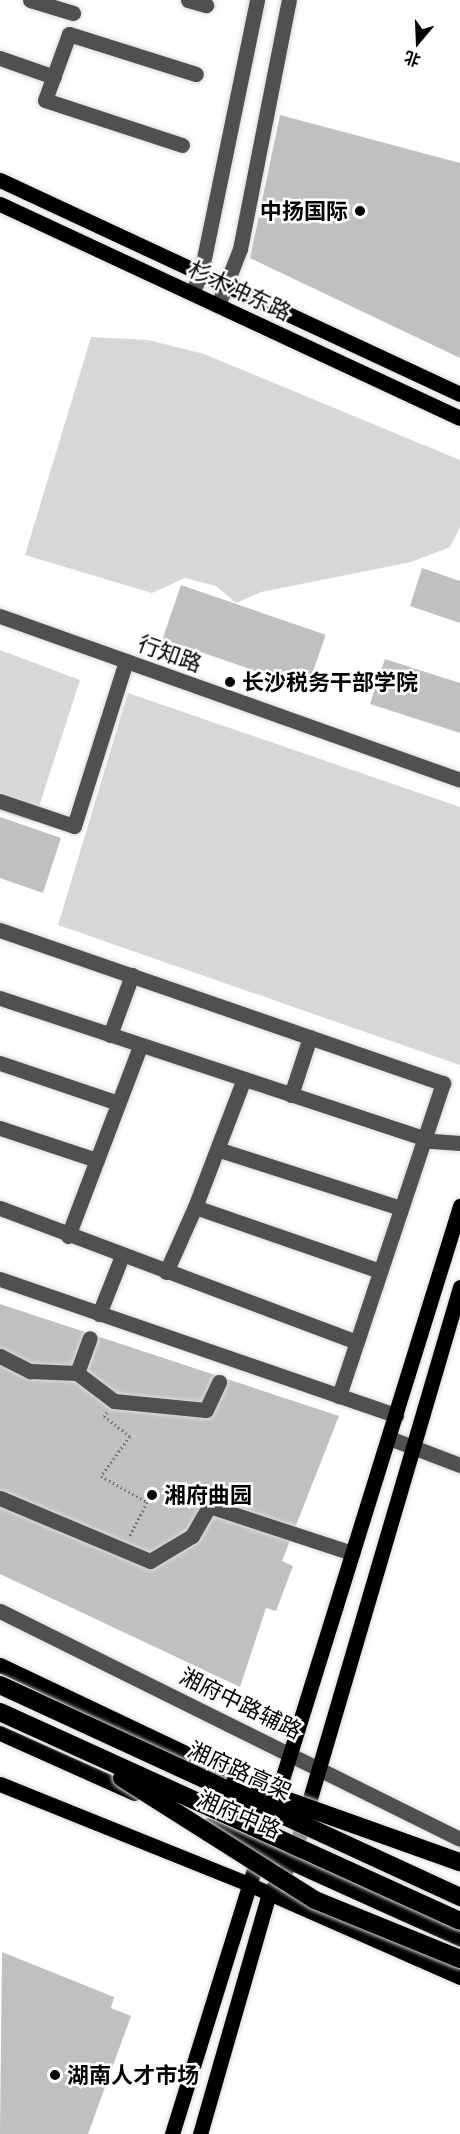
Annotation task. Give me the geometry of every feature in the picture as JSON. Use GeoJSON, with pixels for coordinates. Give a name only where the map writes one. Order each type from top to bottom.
{"type":"FeatureCollection","features":[{"type":"Feature","properties":{"kind":"highway","name":"湘府路高架"},"geometry":{"type":"LineString","coordinates":[[0,1685],[116,1741],[460,1897]]}},
{"type":"Feature","properties":{"kind":"highway","name":"湘府路高架"},"geometry":{"type":"LineString","coordinates":[[0,1712],[80,1752],[214,1807],[460,1922]]}},
{"type":"Feature","properties":{"kind":"highway"},"geometry":{"type":"LineString","coordinates":[[116,1741],[460,1862]]}},
{"type":"Feature","properties":{"kind":"highway"},"geometry":{"type":"LineString","coordinates":[[80,1752],[315,1900],[460,1959]]}},
{"type":"Feature","properties":{"kind":"main road","name":"杉木冲东路"},"geometry":{"type":"LineString","coordinates":[[0,180],[460,394]]}},
{"type":"Feature","properties":{"kind":"main road","name":"杉木冲东路"},"geometry":{"type":"LineString","coordinates":[[0,204],[460,418]]}},
{"type":"Feature","properties":{"kind":"main road"},"geometry":{"type":"LineString","coordinates":[[172,2134],[246,1883],[262,1849],[289,1751],[460,1206]]}},
{"type":"Feature","properties":{"kind":"main road"},"geometry":{"type":"LineString","coordinates":[[200,2134],[269,1894],[292,1860],[316,1766],[460,1287]]}},
{"type":"Feature","properties":{"kind":"main road","name":"湘府中路"},"geometry":{"type":"LineString","coordinates":[[0,1665],[305,1809],[460,1870]]}},
{"type":"Feature","properties":{"kind":"main road","name":"湘府中路"},"geometry":{"type":"LineString","coordinates":[[0,1733],[262,1849],[292,1860],[460,1939]]}},
{"type":"Feature","properties":{"kind":"main road"},"geometry":{"type":"LineString","coordinates":[[0,1784],[246,1883],[460,1977]]}},
{"type":"Feature","properties":{"kind":"street"},"geometry":{"type":"LineString","coordinates":[[30,0],[75,7],[69,34],[45,100],[182,145]]}},
{"type":"Feature","properties":{"kind":"street"},"geometry":{"type":"LineString","coordinates":[[188,0],[206,5]]}},
{"type":"Feature","properties":{"kind":"street"},"geometry":{"type":"LineString","coordinates":[[192,293],[201,273],[257,0]]}},
{"type":"Feature","properties":{"kind":"street"},"geometry":{"type":"LineString","coordinates":[[218,305],[240,249],[289,0]]}},
{"type":"Feature","properties":{"kind":"street"},"geometry":{"type":"LineString","coordinates":[[69,34],[196,74]]}},
{"type":"Feature","properties":{"kind":"street"},"geometry":{"type":"LineString","coordinates":[[0,58],[54,77]]}},
{"type":"Feature","properties":{"kind":"street","name":"行知路"},"geometry":{"type":"LineString","coordinates":[[0,616],[460,780]]}},
{"type":"Feature","properties":{"kind":"street"},"geometry":{"type":"LineString","coordinates":[[0,801],[74,826],[126,661]]}},
{"type":"Feature","properties":{"kind":"street"},"geometry":{"type":"LineString","coordinates":[[0,930],[443,1083],[339,1396]]}},
{"type":"Feature","properties":{"kind":"street"},"geometry":{"type":"LineString","coordinates":[[110,1035],[132,975]]}},
{"type":"Feature","properties":{"kind":"street"},"geometry":{"type":"LineString","coordinates":[[0,998],[424,1138],[460,1143]]}},
{"type":"Feature","properties":{"kind":"street"},"geometry":{"type":"LineString","coordinates":[[291,1095],[310,1037]]}},
{"type":"Feature","properties":{"kind":"street"},"geometry":{"type":"LineString","coordinates":[[68,1236],[140,1046]]}},
{"type":"Feature","properties":{"kind":"street"},"geometry":{"type":"LineString","coordinates":[[0,1063],[118,1103]]}},
{"type":"Feature","properties":{"kind":"street"},"geometry":{"type":"LineString","coordinates":[[166,1272],[220,1150],[244,1079]]}},
{"type":"Feature","properties":{"kind":"street"},"geometry":{"type":"LineString","coordinates":[[0,1128],[97,1161]]}},
{"type":"Feature","properties":{"kind":"street"},"geometry":{"type":"LineString","coordinates":[[220,1150],[401,1208]]}},
{"type":"Feature","properties":{"kind":"street"},"geometry":{"type":"LineString","coordinates":[[195,1207],[380,1271]]}},
{"type":"Feature","properties":{"kind":"street"},"geometry":{"type":"LineString","coordinates":[[0,1208],[68,1236],[357,1342]]}},
{"type":"Feature","properties":{"kind":"street"},"geometry":{"type":"LineString","coordinates":[[99,1314],[122,1256]]}},
{"type":"Feature","properties":{"kind":"street"},"geometry":{"type":"LineString","coordinates":[[0,1279],[396,1414]]}},
{"type":"Feature","properties":{"kind":"street"},"geometry":{"type":"LineString","coordinates":[[77,1373],[90,1338]]}},
{"type":"Feature","properties":{"kind":"street"},"geometry":{"type":"LineString","coordinates":[[0,1356],[30,1371],[77,1373],[114,1401],[206,1410],[219,1382]]}},
{"type":"Feature","properties":{"kind":"street"},"geometry":{"type":"LineString","coordinates":[[389,1438],[460,1465]]}},
{"type":"Feature","properties":{"kind":"street"},"geometry":{"type":"LineString","coordinates":[[0,1498],[150,1561],[192,1536],[209,1506],[352,1553]]}},
{"type":"Feature","properties":{"kind":"street","name":"湘府中路辅路"},"geometry":{"type":"LineString","coordinates":[[0,1611],[289,1751],[460,1839]]}},
{"type":"Feature","properties":{"kind":"path"},"geometry":{"type":"LineString","coordinates":[[114,1401],[104,1416],[130,1436],[101,1476],[147,1502],[122,1550]]}},
{"type":"Feature","properties":{"kind":"shaded area"},"geometry":{"type":"Polygon","coordinates":[[[91,337],[148,340],[204,354],[460,460],[460,527],[450,547],[411,562],[261,592],[236,603],[216,586],[185,578],[152,593],[25,555],[91,337]]]}},
{"type":"Feature","properties":{"kind":"shaded area"},"geometry":{"type":"Polygon","coordinates":[[[0,650],[80,680],[34,822],[0,811],[0,650]]]}},
{"type":"Feature","properties":{"kind":"shaded area"},"geometry":{"type":"Polygon","coordinates":[[[128,693],[460,807],[460,1065],[58,925],[128,693]]]}},
{"type":"Feature","properties":{"kind":"building","name":"中扬国际"},"geometry":{"type":"Polygon","coordinates":[[[280,115],[460,163],[460,358],[250,258],[280,115]]]}},
{"type":"Feature","properties":{"kind":"building"},"geometry":{"type":"Polygon","coordinates":[[[422,568],[460,581],[460,623],[410,606],[422,568]]]}},
{"type":"Feature","properties":{"kind":"building"},"geometry":{"type":"Polygon","coordinates":[[[181,585],[326,635],[307,689],[162,639],[181,585]]]}},
{"type":"Feature","properties":{"kind":"building"},"geometry":{"type":"Polygon","coordinates":[[[385,659],[460,683],[460,733],[370,704],[385,659]]]}},
{"type":"Feature","properties":{"kind":"building"},"geometry":{"type":"Polygon","coordinates":[[[0,817],[61,838],[43,893],[0,878],[0,817]]]}},
{"type":"Feature","properties":{"kind":"building","name":"湘府曲园"},"geometry":{"type":"Polygon","coordinates":[[[0,1304],[339,1416],[282,1561],[293,1566],[276,1611],[266,1608],[240,1687],[0,1574],[0,1304]]]}},
{"type":"Feature","properties":{"kind":"building","name":"湖南人才市场"},"geometry":{"type":"Polygon","coordinates":[[[2,1952],[114,1997],[111,2008],[131,2016],[88,2134],[0,2134],[2,1952]]]}},
{"type":"Feature","properties":{"kind":"place","name":"中扬国际"},"geometry":{"type":"Point","coordinates":[360,211]}},
{"type":"Feature","properties":{"kind":"place","name":"长沙税务干部学院"},"geometry":{"type":"Point","coordinates":[230,682]}},
{"type":"Feature","properties":{"kind":"place","name":"湘府曲园"},"geometry":{"type":"Point","coordinates":[152,1495]}},
{"type":"Feature","properties":{"kind":"place","name":"湖南人才市场"},"geometry":{"type":"Point","coordinates":[55,2075]}}]}
